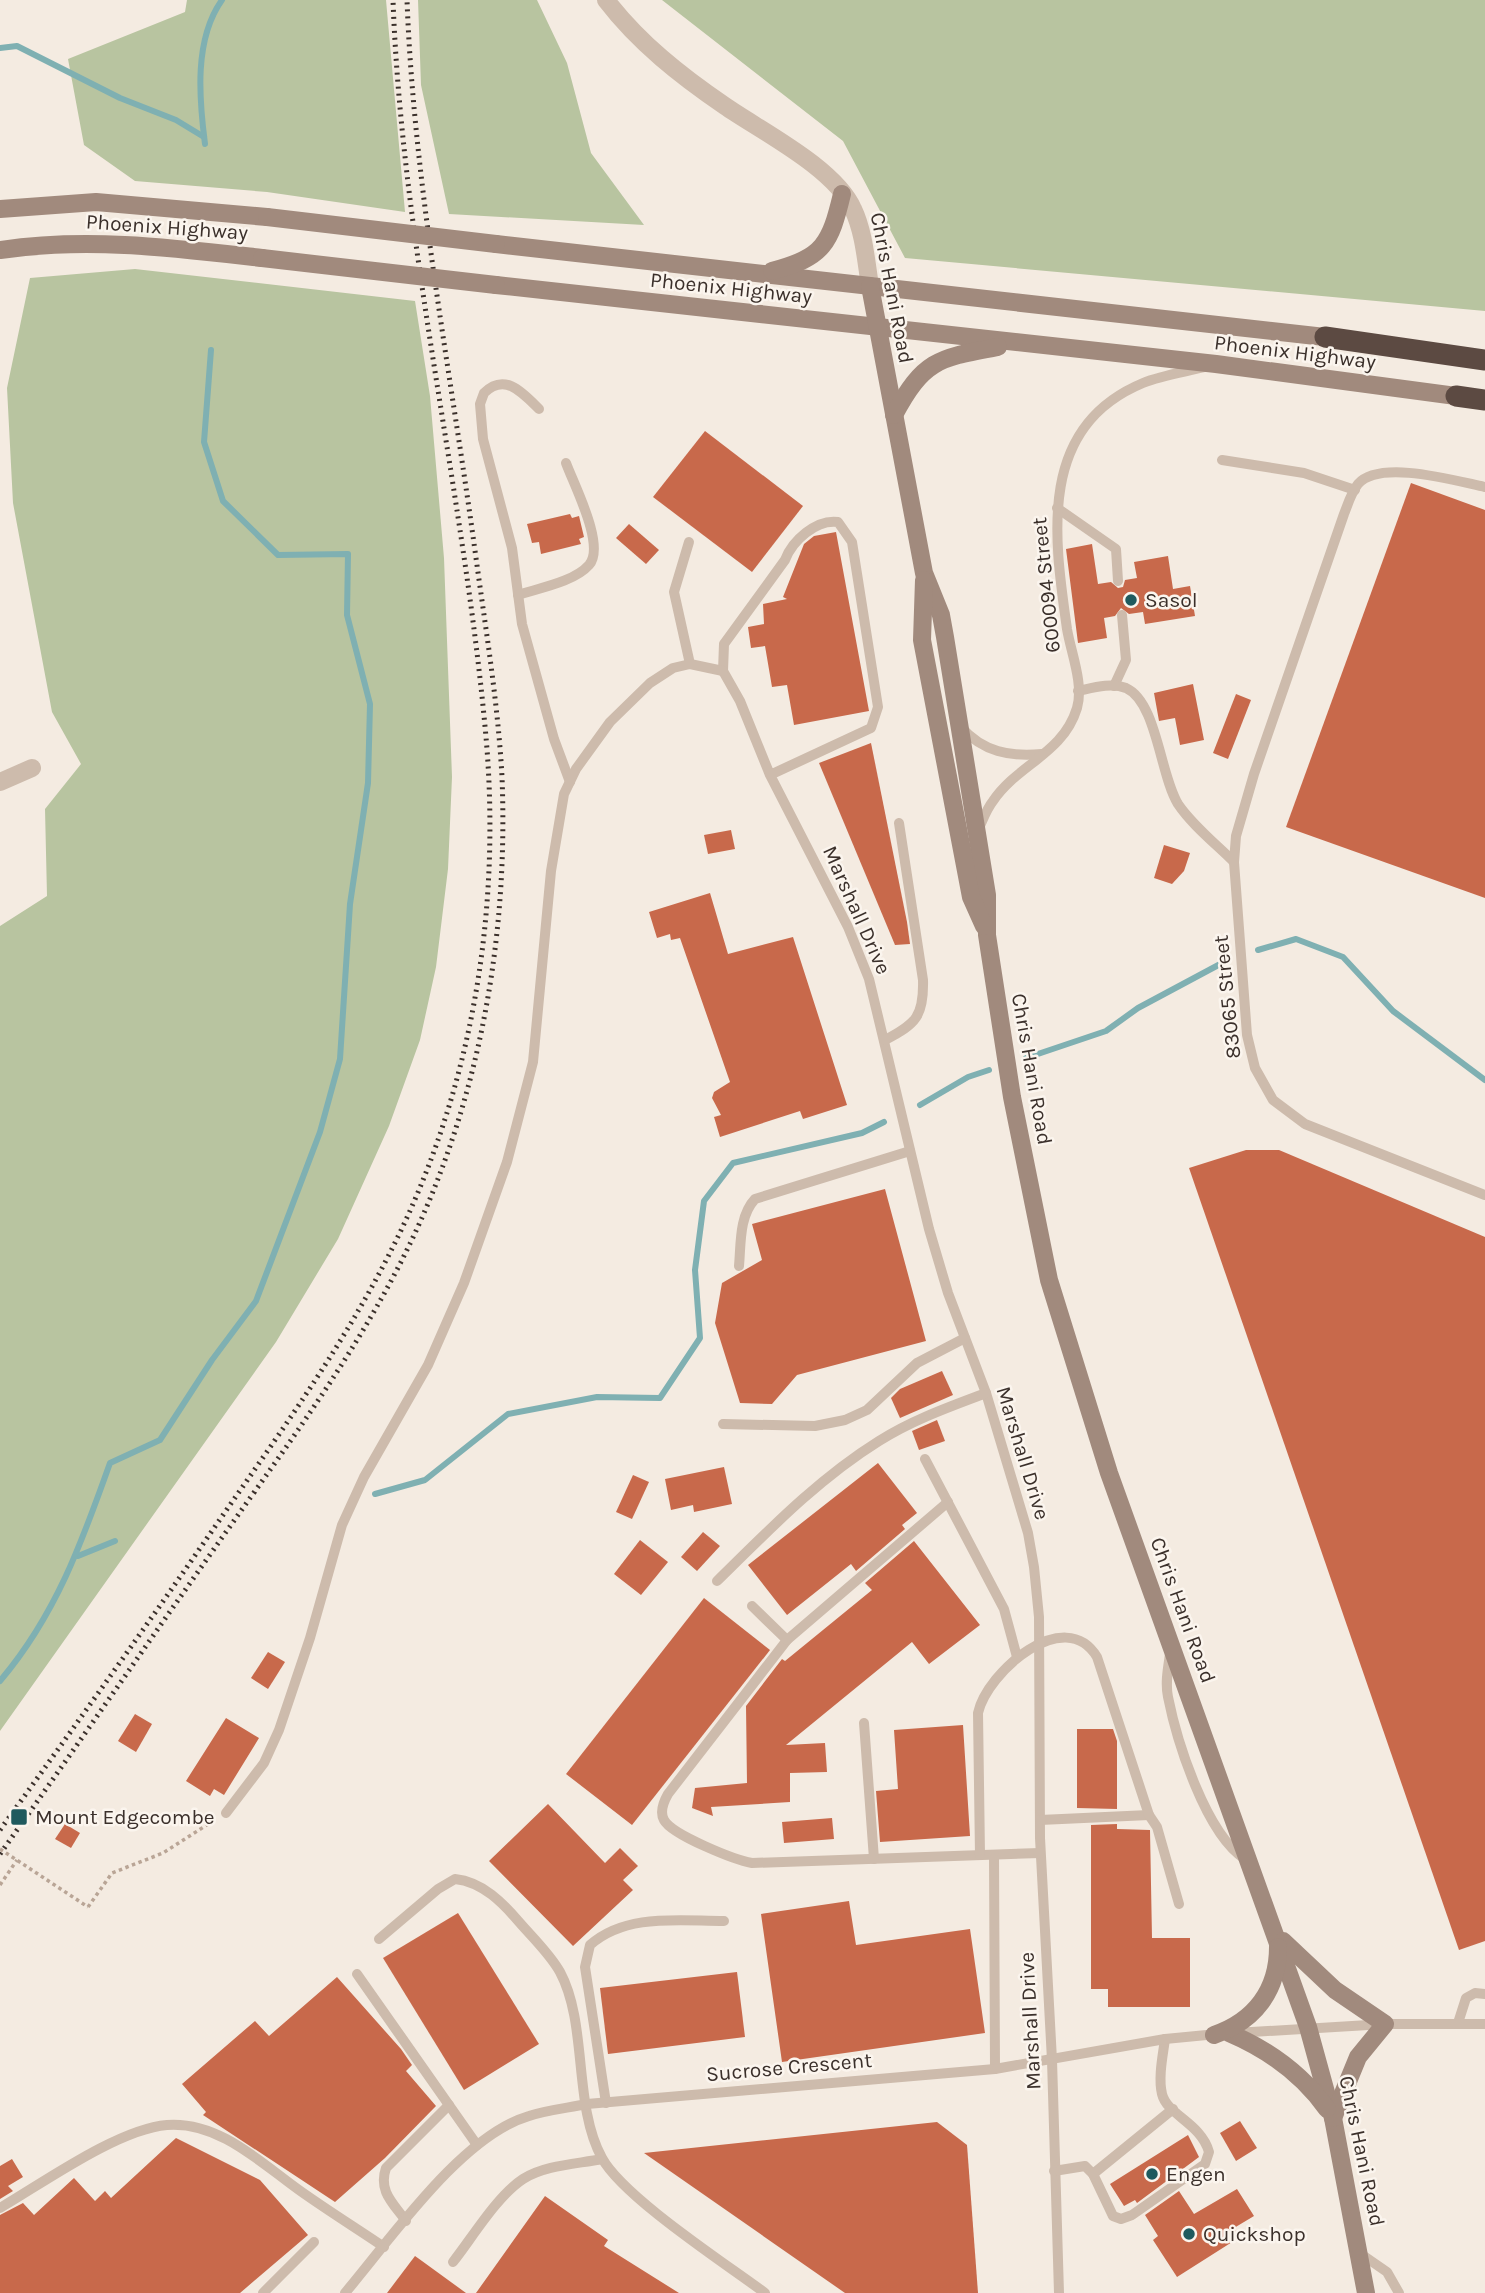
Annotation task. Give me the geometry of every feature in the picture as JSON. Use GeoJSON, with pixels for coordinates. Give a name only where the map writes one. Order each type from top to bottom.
{"type":"FeatureCollection","features":[{"type":"Feature","properties":{"kind":"highway"},"geometry":{"type":"LineString","coordinates":[[1325,337],[1485,346]]}},
{"type":"Feature","properties":{"kind":"highway"},"geometry":{"type":"LineString","coordinates":[[1325,337],[1485,360]]}},
{"type":"Feature","properties":{"kind":"highway"},"geometry":{"type":"LineString","coordinates":[[1456,396],[1485,400]]}},
{"type":"Feature","properties":{"kind":"main road"},"geometry":{"type":"LineString","coordinates":[[762,274],[797,264],[823,248],[835,225],[842,194]]}},
{"type":"Feature","properties":{"kind":"main road","name":"Phoenix Highway"},"geometry":{"type":"LineString","coordinates":[[0,209],[96,202],[267,216],[1325,337]]}},
{"type":"Feature","properties":{"kind":"main road","name":"Phoenix Highway"},"geometry":{"type":"LineString","coordinates":[[0,250],[84,243],[146,245],[1216,365],[1456,396]]}},
{"type":"Feature","properties":{"kind":"main road","name":"Chris Hani Road"},"geometry":{"type":"LineString","coordinates":[[870,286],[925,573],[941,615],[978,831],[987,895],[987,935],[1012,1097],[1049,1280],[1087,1409],[1308,2027],[1333,2118],[1361,2254],[1366,2293]]}},
{"type":"Feature","properties":{"kind":"main road"},"geometry":{"type":"LineString","coordinates":[[894,415],[910,385],[938,361],[953,355],[1015,343]]}},
{"type":"Feature","properties":{"kind":"main road","name":"Chris Hani Road"},"geometry":{"type":"LineString","coordinates":[[925,573],[922,640],[971,897],[987,935]]}},
{"type":"Feature","properties":{"kind":"main road"},"geometry":{"type":"LineString","coordinates":[[1276,1933],[1316,1975],[1385,2025],[1358,2057],[1333,2118]]}},
{"type":"Feature","properties":{"kind":"main road"},"geometry":{"type":"LineString","coordinates":[[1222,2034],[1251,2015],[1269,1993],[1278,1964],[1276,1933]]}},
{"type":"Feature","properties":{"kind":"main road"},"geometry":{"type":"LineString","coordinates":[[1222,2034],[1249,2042],[1287,2066],[1320,2099],[1333,2118]]}},
{"type":"Feature","properties":{"kind":"street","name":"Chris Hani Road"},"geometry":{"type":"LineString","coordinates":[[606,0],[654,52],[726,107],[796,152],[842,194],[852,206],[861,231],[870,286]]}},
{"type":"Feature","properties":{"kind":"street"},"geometry":{"type":"LineString","coordinates":[[0,782],[32,768]]}},
{"type":"Feature","properties":{"kind":"lane","name":"600094 Street"},"geometry":{"type":"LineString","coordinates":[[978,831],[993,801],[1043,754],[1059,744],[1078,705],[1057,547],[1060,475],[1071,449],[1088,422],[1105,405],[1143,383],[1216,365]]}},
{"type":"Feature","properties":{"kind":"lane"},"geometry":{"type":"LineString","coordinates":[[539,409],[515,386],[502,383],[484,393],[480,404],[483,439],[512,548],[522,624],[554,739],[570,782]]}},
{"type":"Feature","properties":{"kind":"lane"},"geometry":{"type":"LineString","coordinates":[[1222,460],[1304,473],[1355,490],[1368,477],[1404,472],[1485,487]]}},
{"type":"Feature","properties":{"kind":"lane"},"geometry":{"type":"LineString","coordinates":[[519,595],[576,574],[589,566],[594,557],[596,550],[592,533],[566,463]]}},
{"type":"Feature","properties":{"kind":"lane","name":"83065 Street"},"geometry":{"type":"LineString","coordinates":[[1355,490],[1254,774],[1237,836],[1234,862],[1247,1035],[1255,1068],[1273,1100],[1305,1124],[1485,1195]]}},
{"type":"Feature","properties":{"kind":"lane"},"geometry":{"type":"LineString","coordinates":[[1057,508],[1116,549],[1118,581]]}},
{"type":"Feature","properties":{"kind":"lane"},"geometry":{"type":"LineString","coordinates":[[226,1813],[264,1763],[279,1730],[310,1638],[342,1525],[364,1477],[428,1365],[464,1283],[507,1162],[533,1062],[552,859],[559,810],[570,782],[610,722],[650,683],[673,668],[690,664],[723,671],[724,644],[785,560],[790,545],[818,525],[830,521],[838,523],[852,542],[878,707],[871,728],[770,775]]}},
{"type":"Feature","properties":{"kind":"lane"},"geometry":{"type":"LineString","coordinates":[[689,542],[674,592],[690,664]]}},
{"type":"Feature","properties":{"kind":"lane"},"geometry":{"type":"LineString","coordinates":[[1114,686],[1126,660],[1122,615]]}},
{"type":"Feature","properties":{"kind":"lane","name":"Marshall Drive"},"geometry":{"type":"LineString","coordinates":[[723,671],[740,701],[770,775],[848,927],[869,979],[886,1040],[929,1229],[986,1393],[1027,1533],[1037,1592],[1040,1643],[1040,1853],[1052,2060],[1059,2293]]}},
{"type":"Feature","properties":{"kind":"lane"},"geometry":{"type":"LineString","coordinates":[[1078,691],[1114,686],[1126,688],[1146,711],[1167,783],[1179,806],[1234,862]]}},
{"type":"Feature","properties":{"kind":"lane"},"geometry":{"type":"LineString","coordinates":[[959,724],[972,739],[997,752],[1018,757],[1043,754]]}},
{"type":"Feature","properties":{"kind":"lane"},"geometry":{"type":"LineString","coordinates":[[886,1040],[912,1024],[923,1003],[923,980],[899,823]]}},
{"type":"Feature","properties":{"kind":"lane"},"geometry":{"type":"LineString","coordinates":[[739,1266],[744,1218],[747,1207],[755,1199],[910,1151]]}},
{"type":"Feature","properties":{"kind":"lane"},"geometry":{"type":"LineString","coordinates":[[723,1424],[815,1426],[845,1420],[867,1410],[888,1387],[917,1363],[965,1338]]}},
{"type":"Feature","properties":{"kind":"lane"},"geometry":{"type":"LineString","coordinates":[[717,1581],[787,1512],[880,1440],[931,1414],[986,1393]]}},
{"type":"Feature","properties":{"kind":"lane"},"geometry":{"type":"LineString","coordinates":[[925,1459],[1004,1609],[1017,1657]]}},
{"type":"Feature","properties":{"kind":"lane"},"geometry":{"type":"LineString","coordinates":[[948,1502],[788,1640],[668,1794],[662,1814],[665,1823],[738,1861],[1040,1853]]}},
{"type":"Feature","properties":{"kind":"lane"},"geometry":{"type":"LineString","coordinates":[[752,1606],[788,1640]]}},
{"type":"Feature","properties":{"kind":"lane"},"geometry":{"type":"LineString","coordinates":[[980,1855],[978,1713],[981,1698],[989,1685],[1017,1657],[1040,1643],[1073,1638],[1089,1644],[1097,1657],[1149,1815],[1157,1827],[1179,1904]]}},
{"type":"Feature","properties":{"kind":"lane"},"geometry":{"type":"LineString","coordinates":[[1172,1647],[1167,1696],[1197,1786],[1222,1838],[1231,1850],[1251,1863]]}},
{"type":"Feature","properties":{"kind":"lane"},"geometry":{"type":"LineString","coordinates":[[864,1723],[874,1859]]}},
{"type":"Feature","properties":{"kind":"lane"},"geometry":{"type":"LineString","coordinates":[[1040,1820],[1149,1815]]}},
{"type":"Feature","properties":{"kind":"lane"},"geometry":{"type":"LineString","coordinates":[[994,1855],[995,2069]]}},
{"type":"Feature","properties":{"kind":"lane"},"geometry":{"type":"LineString","coordinates":[[379,1939],[438,1889],[455,1880],[479,1886],[505,1905],[560,1973],[570,2004],[587,2104],[602,2159],[614,2175],[657,2212],[765,2293]]}},
{"type":"Feature","properties":{"kind":"lane"},"geometry":{"type":"LineString","coordinates":[[606,2103],[585,1967],[590,1945],[615,1928],[646,1921],[724,1921]]}},
{"type":"Feature","properties":{"kind":"lane"},"geometry":{"type":"LineString","coordinates":[[357,1975],[477,2146]]}},
{"type":"Feature","properties":{"kind":"lane"},"geometry":{"type":"LineString","coordinates":[[1458,2023],[1466,1997],[1475,1993],[1485,1994]]}},
{"type":"Feature","properties":{"kind":"lane","name":"Sucrose Crescent"},"geometry":{"type":"LineString","coordinates":[[345,2293],[454,2166],[477,2146],[528,2116],[587,2104],[995,2069],[1165,2039],[1308,2027],[1485,2024]]}},
{"type":"Feature","properties":{"kind":"lane"},"geometry":{"type":"LineString","coordinates":[[1054,2171],[1076,2165],[1085,2166],[1093,2174],[1113,2216],[1121,2218],[1132,2215],[1205,2164],[1209,2152],[1200,2131],[1173,2109],[1162,2094],[1165,2039]]}},
{"type":"Feature","properties":{"kind":"lane"},"geometry":{"type":"LineString","coordinates":[[406,2221],[384,2191],[382,2179],[386,2168],[449,2105]]}},
{"type":"Feature","properties":{"kind":"lane"},"geometry":{"type":"LineString","coordinates":[[1093,2174],[1173,2109]]}},
{"type":"Feature","properties":{"kind":"lane"},"geometry":{"type":"LineString","coordinates":[[0,2208],[88,2155],[138,2133],[167,2125],[214,2135],[254,2154],[298,2190],[384,2247]]}},
{"type":"Feature","properties":{"kind":"lane"},"geometry":{"type":"LineString","coordinates":[[453,2262],[508,2193],[523,2179],[545,2170],[602,2159]]}},
{"type":"Feature","properties":{"kind":"lane"},"geometry":{"type":"LineString","coordinates":[[263,2293],[314,2242]]}},
{"type":"Feature","properties":{"kind":"lane"},"geometry":{"type":"LineString","coordinates":[[1361,2254],[1387,2272],[1399,2293]]}},
{"type":"Feature","properties":{"kind":"path"},"geometry":{"type":"LineString","coordinates":[[0,1849],[88,1907],[112,1873],[163,1853],[226,1813]]}},
{"type":"Feature","properties":{"kind":"path"},"geometry":{"type":"LineString","coordinates":[[0,1885],[17,1860]]}},
{"type":"Feature","properties":{"kind":"green space"},"geometry":{"type":"Polygon","coordinates":[[[187,0],[386,0],[405,212],[267,192],[135,181],[84,145],[68,59],[185,12],[187,0]]]}},
{"type":"Feature","properties":{"kind":"green space"},"geometry":{"type":"Polygon","coordinates":[[[418,0],[537,0],[567,63],[591,153],[644,225],[449,214],[421,85],[418,0]]]}},
{"type":"Feature","properties":{"kind":"green space"},"geometry":{"type":"Polygon","coordinates":[[[662,0],[1485,0],[1485,311],[905,258],[843,141],[662,0]]]}},
{"type":"Feature","properties":{"kind":"green space"},"geometry":{"type":"Polygon","coordinates":[[[135,269],[415,301],[430,396],[444,558],[452,777],[448,869],[436,967],[420,1040],[389,1126],[338,1239],[276,1342],[0,1731],[0,926],[47,896],[45,809],[81,764],[52,712],[13,503],[7,388],[30,278],[135,269]]]}},
{"type":"Feature","properties":{"kind":"building"},"geometry":{"type":"Polygon","coordinates":[[[705,431],[803,506],[752,572],[653,497],[705,431]]]}},
{"type":"Feature","properties":{"kind":"building"},"geometry":{"type":"Polygon","coordinates":[[[1411,483],[1485,510],[1485,898],[1286,827],[1411,483]]]}},
{"type":"Feature","properties":{"kind":"building"},"geometry":{"type":"Polygon","coordinates":[[[570,514],[572,518],[579,516],[584,537],[579,539],[581,544],[541,554],[539,542],[532,543],[527,524],[570,514]]]}},
{"type":"Feature","properties":{"kind":"building"},"geometry":{"type":"Polygon","coordinates":[[[629,524],[659,550],[646,564],[616,538],[629,524]]]}},
{"type":"Feature","properties":{"kind":"building"},"geometry":{"type":"Polygon","coordinates":[[[836,532],[869,711],[794,725],[787,685],[772,687],[765,646],[751,648],[748,627],[764,624],[763,604],[787,599],[783,597],[804,544],[814,536],[836,532]]]}},
{"type":"Feature","properties":{"kind":"building","name":"Sasol"},"geometry":{"type":"Polygon","coordinates":[[[1092,544],[1098,584],[1111,582],[1118,588],[1123,587],[1125,580],[1137,578],[1134,562],[1168,556],[1173,589],[1190,586],[1195,616],[1145,624],[1143,612],[1129,614],[1121,608],[1115,616],[1104,618],[1107,638],[1078,643],[1066,549],[1092,544]]]}},
{"type":"Feature","properties":{"kind":"building"},"geometry":{"type":"Polygon","coordinates":[[[1193,684],[1204,740],[1180,745],[1175,718],[1159,721],[1154,693],[1193,684]]]}},
{"type":"Feature","properties":{"kind":"building"},"geometry":{"type":"Polygon","coordinates":[[[1236,694],[1251,700],[1228,759],[1213,753],[1236,694]]]}},
{"type":"Feature","properties":{"kind":"building"},"geometry":{"type":"Polygon","coordinates":[[[871,743],[910,944],[895,945],[819,763],[871,743]]]}},
{"type":"Feature","properties":{"kind":"building"},"geometry":{"type":"Polygon","coordinates":[[[731,830],[735,849],[708,854],[704,835],[731,830]]]}},
{"type":"Feature","properties":{"kind":"building"},"geometry":{"type":"Polygon","coordinates":[[[1164,845],[1190,853],[1184,871],[1172,884],[1154,878],[1164,845]]]}},
{"type":"Feature","properties":{"kind":"building"},"geometry":{"type":"Polygon","coordinates":[[[710,893],[728,954],[793,937],[847,1105],[803,1119],[800,1111],[720,1137],[714,1117],[721,1115],[712,1098],[714,1092],[730,1082],[680,938],[671,940],[670,934],[657,938],[649,912],[710,893]]]}},
{"type":"Feature","properties":{"kind":"building"},"geometry":{"type":"Polygon","coordinates":[[[1246,1150],[1279,1150],[1485,1237],[1485,1941],[1459,1950],[1189,1168],[1246,1150]]]}},
{"type":"Feature","properties":{"kind":"building"},"geometry":{"type":"Polygon","coordinates":[[[885,1189],[926,1341],[797,1375],[772,1404],[740,1403],[715,1323],[722,1283],[762,1260],[752,1224],[885,1189]]]}},
{"type":"Feature","properties":{"kind":"building"},"geometry":{"type":"Polygon","coordinates":[[[942,1371],[953,1395],[900,1418],[891,1398],[900,1389],[942,1371]]]}},
{"type":"Feature","properties":{"kind":"building"},"geometry":{"type":"Polygon","coordinates":[[[937,1420],[945,1441],[919,1450],[912,1431],[937,1420]]]}},
{"type":"Feature","properties":{"kind":"building"},"geometry":{"type":"Polygon","coordinates":[[[878,1463],[917,1513],[902,1525],[905,1529],[856,1571],[851,1564],[787,1615],[748,1565],[878,1463]]]}},
{"type":"Feature","properties":{"kind":"building"},"geometry":{"type":"Polygon","coordinates":[[[724,1467],[732,1504],[694,1512],[693,1505],[671,1510],[665,1479],[724,1467]]]}},
{"type":"Feature","properties":{"kind":"building"},"geometry":{"type":"Polygon","coordinates":[[[633,1475],[649,1482],[632,1519],[616,1512],[633,1475]]]}},
{"type":"Feature","properties":{"kind":"building"},"geometry":{"type":"Polygon","coordinates":[[[703,1532],[720,1546],[697,1571],[681,1557],[703,1532]]]}},
{"type":"Feature","properties":{"kind":"building"},"geometry":{"type":"Polygon","coordinates":[[[640,1540],[668,1562],[641,1595],[614,1574],[640,1540]]]}},
{"type":"Feature","properties":{"kind":"building"},"geometry":{"type":"Polygon","coordinates":[[[914,1541],[980,1625],[929,1664],[912,1642],[786,1745],[825,1743],[827,1772],[790,1773],[790,1802],[711,1807],[713,1816],[692,1808],[695,1788],[747,1783],[746,1706],[782,1659],[785,1661],[872,1590],[865,1583],[914,1541]]]}},
{"type":"Feature","properties":{"kind":"building"},"geometry":{"type":"Polygon","coordinates":[[[704,1598],[770,1650],[632,1825],[566,1774],[704,1598]]]}},
{"type":"Feature","properties":{"kind":"building"},"geometry":{"type":"Polygon","coordinates":[[[268,1652],[285,1662],[268,1689],[251,1678],[268,1652]]]}},
{"type":"Feature","properties":{"kind":"building"},"geometry":{"type":"Polygon","coordinates":[[[135,1714],[152,1724],[136,1752],[118,1741],[135,1714]]]}},
{"type":"Feature","properties":{"kind":"building"},"geometry":{"type":"Polygon","coordinates":[[[226,1718],[259,1738],[224,1795],[214,1789],[210,1796],[186,1781],[226,1718]]]}},
{"type":"Feature","properties":{"kind":"building"},"geometry":{"type":"Polygon","coordinates":[[[963,1725],[970,1836],[880,1842],[876,1791],[898,1789],[894,1730],[963,1725]]]}},
{"type":"Feature","properties":{"kind":"building"},"geometry":{"type":"Polygon","coordinates":[[[1077,1729],[1113,1729],[1117,1741],[1117,1809],[1077,1808],[1077,1729]]]}},
{"type":"Feature","properties":{"kind":"building"},"geometry":{"type":"Polygon","coordinates":[[[548,1804],[605,1863],[620,1848],[638,1866],[623,1880],[633,1890],[573,1946],[489,1861],[548,1804]]]}},
{"type":"Feature","properties":{"kind":"building"},"geometry":{"type":"Polygon","coordinates":[[[832,1818],[834,1839],[784,1843],[782,1822],[832,1818]]]}},
{"type":"Feature","properties":{"kind":"building"},"geometry":{"type":"Polygon","coordinates":[[[65,1824],[80,1833],[71,1848],[55,1839],[65,1824]]]}},
{"type":"Feature","properties":{"kind":"building"},"geometry":{"type":"Polygon","coordinates":[[[1117,1824],[1117,1829],[1150,1830],[1152,1938],[1190,1938],[1190,2007],[1108,2007],[1108,1989],[1091,1989],[1091,1825],[1117,1824]]]}},
{"type":"Feature","properties":{"kind":"building"},"geometry":{"type":"Polygon","coordinates":[[[849,1901],[856,1945],[970,1929],[985,2033],[782,2062],[761,1914],[849,1901]]]}},
{"type":"Feature","properties":{"kind":"building"},"geometry":{"type":"Polygon","coordinates":[[[458,1913],[539,2044],[464,2090],[383,1958],[458,1913]]]}},
{"type":"Feature","properties":{"kind":"building"},"geometry":{"type":"Polygon","coordinates":[[[737,1972],[745,2037],[608,2054],[600,1988],[737,1972]]]}},
{"type":"Feature","properties":{"kind":"building"},"geometry":{"type":"Polygon","coordinates":[[[337,1977],[401,2049],[412,2065],[406,2071],[436,2106],[385,2158],[335,2202],[203,2115],[206,2112],[182,2084],[255,2021],[269,2036],[337,1977]]]}},
{"type":"Feature","properties":{"kind":"building"},"geometry":{"type":"Polygon","coordinates":[[[1240,2121],[1257,2148],[1236,2161],[1220,2133],[1240,2121]]]}},
{"type":"Feature","properties":{"kind":"building"},"geometry":{"type":"Polygon","coordinates":[[[937,2122],[967,2145],[978,2293],[845,2293],[644,2153],[937,2122]]]}},
{"type":"Feature","properties":{"kind":"building"},"geometry":{"type":"Polygon","coordinates":[[[1188,2135],[1199,2157],[1137,2203],[1135,2200],[1124,2206],[1110,2184],[1188,2135]]]}},
{"type":"Feature","properties":{"kind":"building"},"geometry":{"type":"Polygon","coordinates":[[[176,2138],[260,2180],[308,2235],[240,2293],[0,2293],[0,2215],[23,2203],[34,2215],[74,2178],[95,2201],[105,2191],[111,2198],[176,2138]]]}},
{"type":"Feature","properties":{"kind":"building"},"geometry":{"type":"Polygon","coordinates":[[[12,2159],[23,2177],[8,2186],[13,2191],[0,2199],[0,2166],[12,2159]]]}},
{"type":"Feature","properties":{"kind":"building"},"geometry":{"type":"Polygon","coordinates":[[[1237,2189],[1254,2216],[1234,2228],[1240,2237],[1177,2277],[1153,2240],[1158,2236],[1145,2215],[1179,2191],[1194,2214],[1237,2189]]]}},
{"type":"Feature","properties":{"kind":"building"},"geometry":{"type":"Polygon","coordinates":[[[545,2196],[608,2240],[604,2246],[679,2293],[476,2293],[545,2196]]]}},
{"type":"Feature","properties":{"kind":"building"},"geometry":{"type":"Polygon","coordinates":[[[415,2256],[422,2261],[466,2293],[387,2293],[415,2256]]]}},
{"type":"Feature","properties":{"kind":"waterway"},"geometry":{"type":"LineString","coordinates":[[205,144],[200,89],[203,51],[213,15],[222,0]]}},
{"type":"Feature","properties":{"kind":"waterway"},"geometry":{"type":"LineString","coordinates":[[0,48],[17,46],[120,98],[176,120],[204,137]]}},
{"type":"Feature","properties":{"kind":"waterway"},"geometry":{"type":"LineString","coordinates":[[0,1681],[20,1656],[52,1604],[78,1549],[110,1463],[160,1440],[212,1360],[256,1301],[320,1132],[340,1059],[350,904],[368,783],[370,704],[347,615],[348,554],[278,555],[223,501],[204,442],[211,350]]}},
{"type":"Feature","properties":{"kind":"waterway"},"geometry":{"type":"LineString","coordinates":[[1258,950],[1296,939],[1343,957],[1393,1011],[1485,1080]]}},
{"type":"Feature","properties":{"kind":"waterway"},"geometry":{"type":"LineString","coordinates":[[1026,1058],[1106,1031],[1138,1008],[1224,962]]}},
{"type":"Feature","properties":{"kind":"waterway"},"geometry":{"type":"LineString","coordinates":[[920,1105],[968,1077],[989,1070]]}},
{"type":"Feature","properties":{"kind":"waterway"},"geometry":{"type":"LineString","coordinates":[[375,1494],[425,1480],[508,1414],[597,1397],[660,1398],[700,1338],[695,1270],[704,1201],[733,1163],[862,1133],[884,1122]]}},
{"type":"Feature","properties":{"kind":"waterway"},"geometry":{"type":"LineString","coordinates":[[78,1556],[115,1541]]}},
{"type":"Feature","properties":{"kind":"railway"},"geometry":{"type":"LineString","coordinates":[[0,1830],[279,1434],[360,1308],[406,1220],[425,1175],[460,1069],[472,1014],[487,904],[490,848],[486,737],[476,645],[408,184],[393,0]]}},
{"type":"Feature","properties":{"kind":"railway"},"geometry":{"type":"LineString","coordinates":[[0,1854],[306,1418],[371,1316],[420,1222],[444,1162],[480,1037],[492,973],[499,908],[503,843],[502,777],[488,640],[425,210],[407,0]]}},
{"type":"Feature","properties":{"kind":"place","name":"Sasol"},"geometry":{"type":"Point","coordinates":[1131,600]}},
{"type":"Feature","properties":{"kind":"place","name":"Mount Edgecombe"},"geometry":{"type":"Point","coordinates":[19,1817]}},
{"type":"Feature","properties":{"kind":"place","name":"Engen"},"geometry":{"type":"Point","coordinates":[1152,2174]}},
{"type":"Feature","properties":{"kind":"place","name":"Quickshop"},"geometry":{"type":"Point","coordinates":[1189,2234]}}]}
